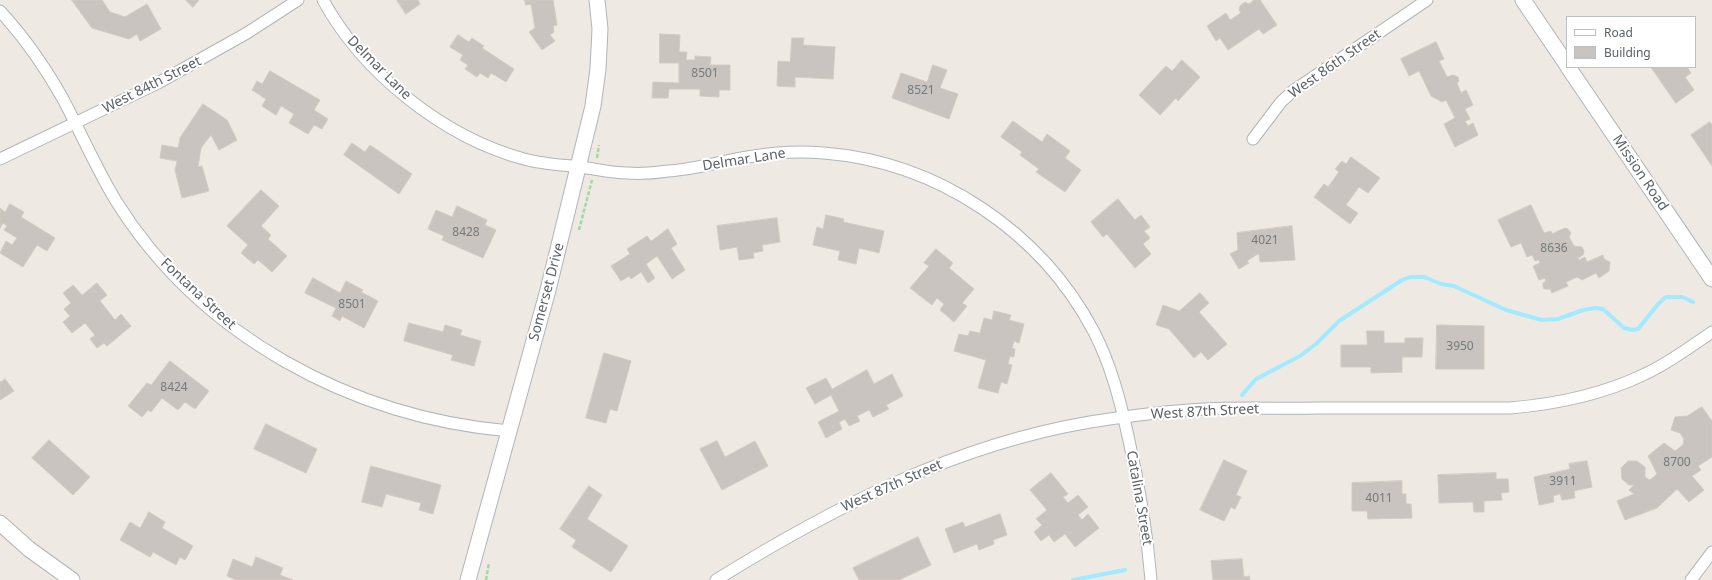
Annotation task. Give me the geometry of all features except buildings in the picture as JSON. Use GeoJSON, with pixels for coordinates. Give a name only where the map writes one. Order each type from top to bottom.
{"type":"FeatureCollection","features":[{"type":"Feature","properties":{"kind":"street","name":"West 84th Street"},"geometry":{"type":"LineString","coordinates":[[0,159],[164,80],[247,33],[298,0]]}},
{"type":"Feature","properties":{"kind":"street","name":"Delmar Lane"},"geometry":{"type":"LineString","coordinates":[[323,0],[346,36],[369,62],[402,94],[435,118],[471,138],[525,159],[628,174],[669,171],[753,156],[785,152],[824,153],[862,159],[900,168],[937,182],[969,199],[992,214],[1022,238],[1053,271],[1094,331],[1110,368],[1123,417]]}},
{"type":"Feature","properties":{"kind":"street","name":"Somerset Drive"},"geometry":{"type":"LineString","coordinates":[[468,580],[548,290],[593,106],[598,69],[600,29],[597,0]]}},
{"type":"Feature","properties":{"kind":"street","name":"West 86th Street"},"geometry":{"type":"LineString","coordinates":[[1253,139],[1281,102],[1293,91],[1427,0]]}},
{"type":"Feature","properties":{"kind":"street","name":"Mission Road"},"geometry":{"type":"LineString","coordinates":[[1522,0],[1566,63]]}},
{"type":"Feature","properties":{"kind":"street","name":"Fontana Street"},"geometry":{"type":"LineString","coordinates":[[0,11],[27,42],[40,61],[63,100],[104,181],[138,232],[164,265],[203,303],[235,329],[273,355],[307,375],[357,396],[393,409],[454,424],[509,431]]}},
{"type":"Feature","properties":{"kind":"street","name":"Mission Road"},"geometry":{"type":"LineString","coordinates":[[1569,68],[1712,278]]}},
{"type":"Feature","properties":{"kind":"street","name":"West 87th Street"},"geometry":{"type":"LineString","coordinates":[[716,580],[764,550],[872,492],[919,472],[987,447],[1034,434],[1088,422],[1207,409],[1510,408],[1542,405],[1578,399],[1608,390],[1645,375],[1712,332]]}},
{"type":"Feature","properties":{"kind":"street","name":"Catalina Street"},"geometry":{"type":"LineString","coordinates":[[1123,417],[1142,503],[1151,580]]}},
{"type":"Feature","properties":{"kind":"street"},"geometry":{"type":"LineString","coordinates":[[1,527],[72,580]]}},
{"type":"Feature","properties":{"kind":"street"},"geometry":{"type":"LineString","coordinates":[[1691,580],[1712,552]]}},
{"type":"Feature","properties":{"kind":"waterway"},"geometry":{"type":"LineString","coordinates":[[1242,395],[1256,379],[1300,356],[1316,344],[1339,321],[1402,280],[1410,277],[1424,277],[1441,284],[1454,286],[1506,310],[1542,320],[1558,319],[1583,310],[1595,308],[1603,309],[1624,328],[1632,330],[1638,329],[1659,303],[1666,297],[1682,297],[1693,302]]}},
{"type":"Feature","properties":{"kind":"waterway"},"geometry":{"type":"LineString","coordinates":[[1073,580],[1125,570]]}}]}
